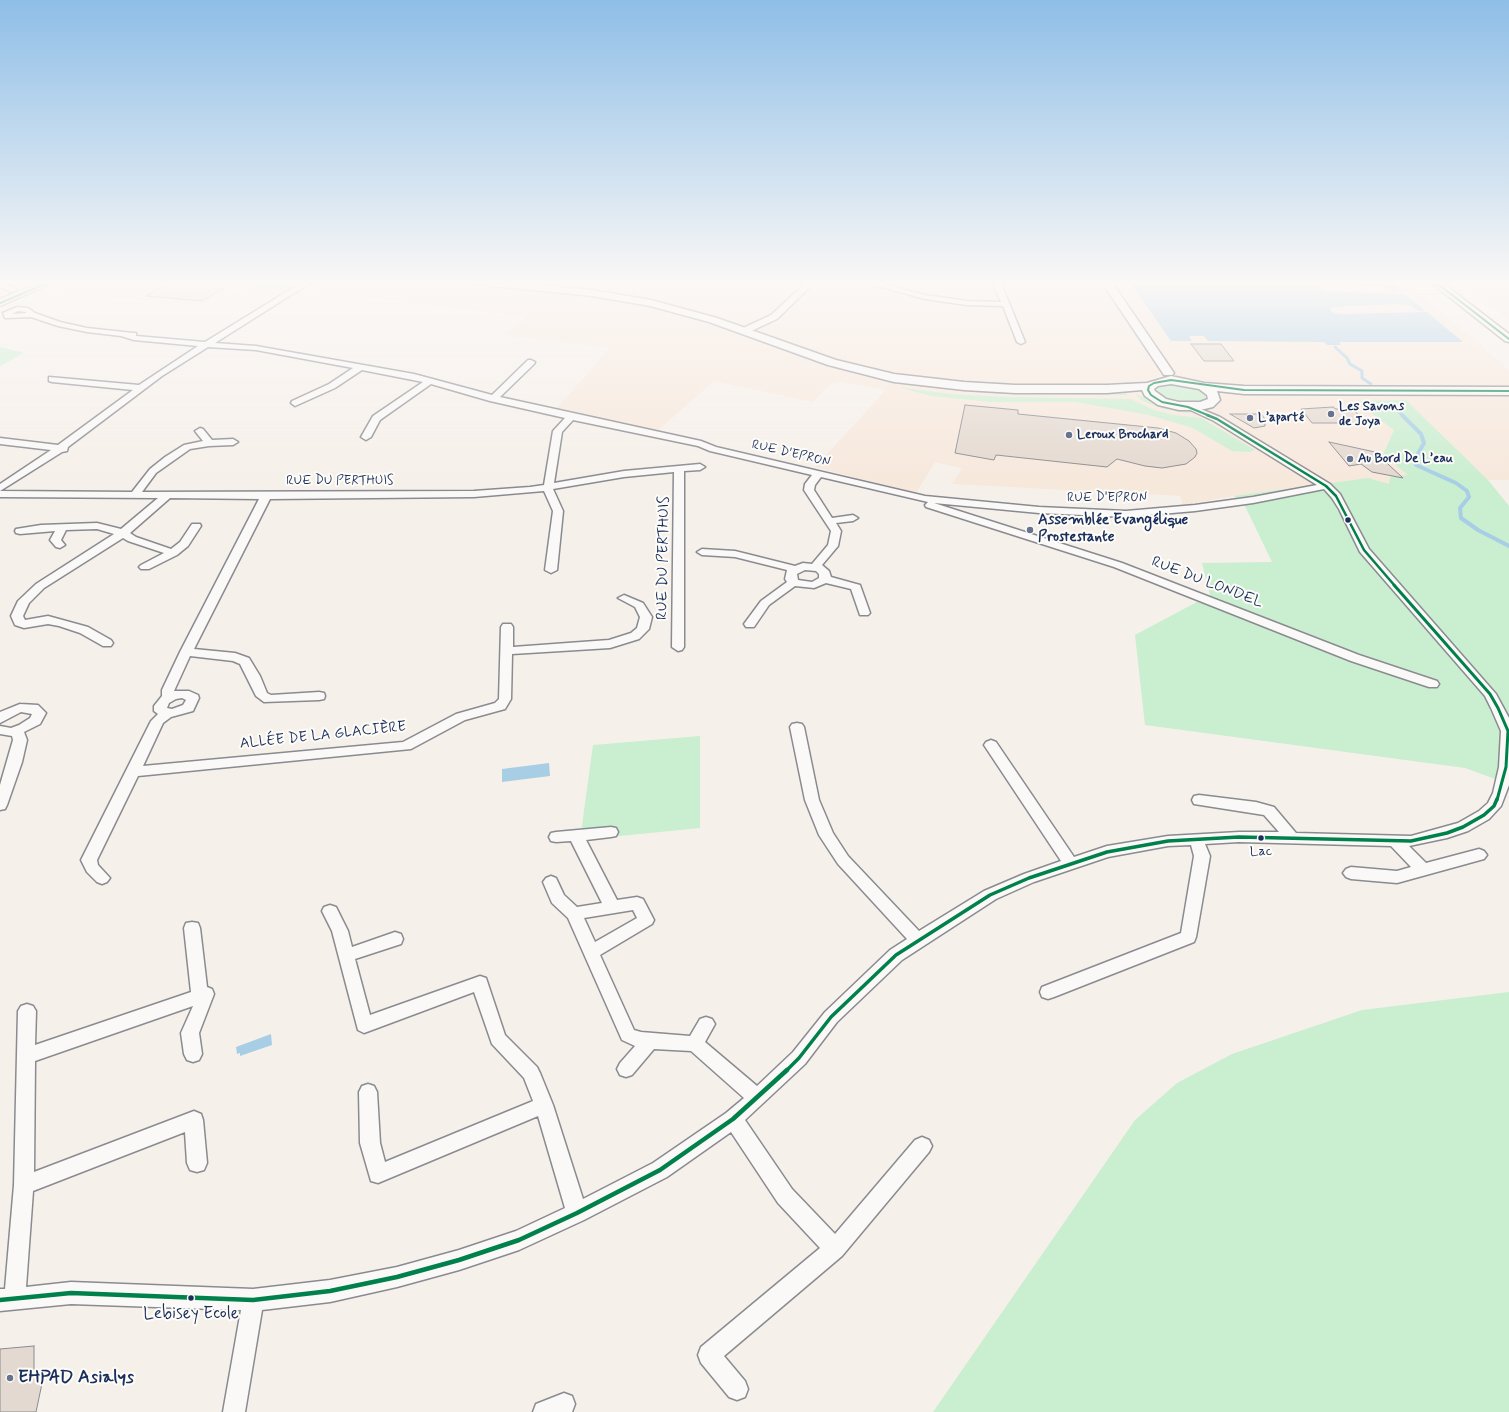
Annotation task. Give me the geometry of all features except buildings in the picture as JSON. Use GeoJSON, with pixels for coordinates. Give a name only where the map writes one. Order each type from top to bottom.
{"type":"FeatureCollection","features":[{"type":"Feature","properties":{"kind":"main road"},"geometry":{"type":"LineString","coordinates":[[786,347],[832,364],[894,378],[933,384],[995,388],[1107,389],[1184,381],[1203,386],[1244,390],[1507,390]]}},
{"type":"Feature","properties":{"kind":"main road"},"geometry":{"type":"LineString","coordinates":[[1139,347],[1157,384],[1162,402],[1188,407],[1212,401],[1244,390]]}},
{"type":"Feature","properties":{"kind":"main road"},"geometry":{"type":"LineString","coordinates":[[1203,386],[1209,390],[1212,401]]}},
{"type":"Feature","properties":{"kind":"street"},"geometry":{"type":"LineString","coordinates":[[0,488],[65,449],[140,388],[201,347]]}},
{"type":"Feature","properties":{"kind":"street","name":"RUE D'EPRON"},"geometry":{"type":"LineString","coordinates":[[245,347],[361,367],[429,382],[571,417],[701,444],[713,449],[925,499],[1039,510],[1126,514],[1195,508],[1254,500],[1326,486]]}},
{"type":"Feature","properties":{"kind":"street"},"geometry":{"type":"LineString","coordinates":[[493,399],[532,362]]}},
{"type":"Feature","properties":{"kind":"street"},"geometry":{"type":"LineString","coordinates":[[295,403],[332,386],[361,367]]}},
{"type":"Feature","properties":{"kind":"street"},"geometry":{"type":"LineString","coordinates":[[52,379],[140,388]]}},
{"type":"Feature","properties":{"kind":"street"},"geometry":{"type":"LineString","coordinates":[[366,437],[376,418],[429,382]]}},
{"type":"Feature","properties":{"kind":"street"},"geometry":{"type":"LineString","coordinates":[[1212,401],[1211,412],[1217,419]]}},
{"type":"Feature","properties":{"kind":"street"},"geometry":{"type":"LineString","coordinates":[[27,1011],[24,1185],[7,1299],[71,1293],[253,1300],[330,1291],[404,1275],[459,1260],[519,1240],[577,1213],[660,1170],[733,1119],[798,1058],[831,1017],[875,974],[917,939],[990,896],[1029,878],[1070,863],[1133,846],[1196,839],[1239,837],[1411,841],[1463,827],[1484,815],[1494,806],[1500,793],[1506,767],[1508,731],[1490,694],[1364,550],[1344,509],[1336,496],[1326,486],[1217,419],[1188,407]]}},
{"type":"Feature","properties":{"kind":"street"},"geometry":{"type":"LineString","coordinates":[[551,570],[558,510],[548,488],[558,431],[571,417]]}},
{"type":"Feature","properties":{"kind":"street"},"geometry":{"type":"LineString","coordinates":[[200,431],[209,443]]}},
{"type":"Feature","properties":{"kind":"street"},"geometry":{"type":"LineString","coordinates":[[0,441],[65,449]]}},
{"type":"Feature","properties":{"kind":"street"},"geometry":{"type":"LineString","coordinates":[[135,495],[153,472],[168,459],[187,447],[209,443],[233,442]]}},
{"type":"Feature","properties":{"kind":"street","name":"RUE DU PERTHUIS"},"geometry":{"type":"LineString","coordinates":[[0,494],[266,496],[474,494],[548,488],[624,474],[700,468]]}},
{"type":"Feature","properties":{"kind":"street","name":"RUE DU PERTHUIS"},"geometry":{"type":"LineString","coordinates":[[678,647],[679,469]]}},
{"type":"Feature","properties":{"kind":"street"},"geometry":{"type":"LineString","coordinates":[[815,567],[833,546],[836,538],[836,531],[808,490],[810,484],[819,474]]}},
{"type":"Feature","properties":{"kind":"street"},"geometry":{"type":"LineString","coordinates":[[107,643],[84,630],[62,623],[48,620],[24,624],[19,622],[17,616],[24,600],[40,586],[123,533],[168,495]]}},
{"type":"Feature","properties":{"kind":"street"},"geometry":{"type":"LineString","coordinates":[[168,697],[168,690],[186,652],[266,496]]}},
{"type":"Feature","properties":{"kind":"street","name":"RUE DU LONDEL"},"geometry":{"type":"LineString","coordinates":[[925,499],[930,505],[1118,565],[1355,658],[1433,684]]}},
{"type":"Feature","properties":{"kind":"street"},"geometry":{"type":"LineString","coordinates":[[830,521],[853,518]]}},
{"type":"Feature","properties":{"kind":"street"},"geometry":{"type":"LineString","coordinates":[[20,531],[63,527],[97,526],[123,533],[132,539],[173,553]]}},
{"type":"Feature","properties":{"kind":"street"},"geometry":{"type":"LineString","coordinates":[[145,567],[173,553],[184,544],[196,526]]}},
{"type":"Feature","properties":{"kind":"street"},"geometry":{"type":"LineString","coordinates":[[60,545],[55,540],[63,527]]}},
{"type":"Feature","properties":{"kind":"street"},"geometry":{"type":"LineString","coordinates":[[702,552],[735,554],[794,569],[803,566],[815,567],[825,573],[825,579]]}},
{"type":"Feature","properties":{"kind":"street"},"geometry":{"type":"LineString","coordinates":[[794,569],[790,575],[794,582],[809,586],[819,584],[825,579]]}},
{"type":"Feature","properties":{"kind":"street"},"geometry":{"type":"LineString","coordinates":[[825,579],[856,587],[864,614]]}},
{"type":"Feature","properties":{"kind":"street"},"geometry":{"type":"LineString","coordinates":[[750,624],[765,603],[794,582]]}},
{"type":"Feature","properties":{"kind":"street"},"geometry":{"type":"LineString","coordinates":[[506,651],[610,644],[635,636],[643,629],[646,617],[639,606],[624,598]]}},
{"type":"Feature","properties":{"kind":"street","name":"ALLÉE DE LA GLACIÈRE"},"geometry":{"type":"LineString","coordinates":[[133,772],[406,746],[461,717],[500,706],[505,699],[507,627]]}},
{"type":"Feature","properties":{"kind":"street"},"geometry":{"type":"LineString","coordinates":[[186,652],[235,657],[245,661],[254,676],[256,687],[262,696],[269,699],[319,696]]}},
{"type":"Feature","properties":{"kind":"street"},"geometry":{"type":"LineString","coordinates":[[102,878],[92,868],[89,860],[158,721],[168,714],[188,708],[193,698],[184,694],[168,697],[160,706],[161,711],[168,714]]}},
{"type":"Feature","properties":{"kind":"street"},"geometry":{"type":"LineString","coordinates":[[0,719],[7,713],[20,708],[33,708],[37,710],[38,717],[35,721],[17,730],[0,730]]}},
{"type":"Feature","properties":{"kind":"street"},"geometry":{"type":"LineString","coordinates":[[797,727],[812,800],[826,835],[843,860],[917,939]]}},
{"type":"Feature","properties":{"kind":"street"},"geometry":{"type":"LineString","coordinates":[[0,805],[17,755],[20,740],[17,730]]}},
{"type":"Feature","properties":{"kind":"street"},"geometry":{"type":"LineString","coordinates":[[991,745],[1070,863]]}},
{"type":"Feature","properties":{"kind":"street"},"geometry":{"type":"LineString","coordinates":[[1199,800],[1256,807],[1269,812],[1292,838]]}},
{"type":"Feature","properties":{"kind":"street"},"geometry":{"type":"LineString","coordinates":[[556,837],[611,832]]}},
{"type":"Feature","properties":{"kind":"street"},"geometry":{"type":"LineString","coordinates":[[576,835],[612,908]]}},
{"type":"Feature","properties":{"kind":"street"},"geometry":{"type":"LineString","coordinates":[[1048,992],[1188,937],[1202,856],[1196,839]]}},
{"type":"Feature","properties":{"kind":"street"},"geometry":{"type":"LineString","coordinates":[[1395,841],[1423,870]]}},
{"type":"Feature","properties":{"kind":"street"},"geometry":{"type":"LineString","coordinates":[[1351,873],[1397,877],[1479,855]]}},
{"type":"Feature","properties":{"kind":"street"},"geometry":{"type":"LineString","coordinates":[[551,882],[558,900],[574,914],[628,1035],[650,1042],[695,1044],[756,1098]]}},
{"type":"Feature","properties":{"kind":"street"},"geometry":{"type":"LineString","coordinates":[[574,914],[637,903],[646,920],[591,952]]}},
{"type":"Feature","properties":{"kind":"street"},"geometry":{"type":"LineString","coordinates":[[330,911],[340,931],[364,1025],[480,983],[498,1039],[531,1073],[544,1105],[577,1213]]}},
{"type":"Feature","properties":{"kind":"street"},"geometry":{"type":"LineString","coordinates":[[192,928],[200,996]]}},
{"type":"Feature","properties":{"kind":"street"},"geometry":{"type":"LineString","coordinates":[[347,955],[395,939]]}},
{"type":"Feature","properties":{"kind":"street"},"geometry":{"type":"LineString","coordinates":[[26,1056],[206,994],[190,1033],[192,1054]]}},
{"type":"Feature","properties":{"kind":"street"},"geometry":{"type":"LineString","coordinates":[[695,1044],[706,1024]]}},
{"type":"Feature","properties":{"kind":"street"},"geometry":{"type":"LineString","coordinates":[[626,1069],[650,1042]]}},
{"type":"Feature","properties":{"kind":"street"},"geometry":{"type":"LineString","coordinates":[[368,1092],[370,1142],[378,1174],[544,1105]]}},
{"type":"Feature","properties":{"kind":"street"},"geometry":{"type":"LineString","coordinates":[[733,1119],[785,1196],[835,1249]]}},
{"type":"Feature","properties":{"kind":"street"},"geometry":{"type":"LineString","coordinates":[[24,1185],[194,1120],[197,1163]]}},
{"type":"Feature","properties":{"kind":"street"},"geometry":{"type":"LineString","coordinates":[[736,1388],[709,1355],[835,1249],[922,1146]]}},
{"type":"Feature","properties":{"kind":"street"},"geometry":{"type":"LineString","coordinates":[[234,1412],[253,1300]]}},
{"type":"Feature","properties":{"kind":"shaded area"},"geometry":{"type":"Polygon","coordinates":[[[601,347],[1482,347],[1509,370],[1509,480],[1488,480],[1406,400],[1356,401],[1394,430],[1408,475],[1389,484],[1368,478],[1234,496],[1183,505],[1180,496],[952,484],[962,468],[935,462],[916,493],[815,467],[886,390],[838,381],[836,383],[832,383],[813,402],[714,381],[656,432],[555,410],[610,348],[601,347]]]}},
{"type":"Feature","properties":{"kind":"green space"},"geometry":{"type":"Polygon","coordinates":[[[0,347],[24,353],[0,366],[0,347]]]}},
{"type":"Feature","properties":{"kind":"green space"},"geometry":{"type":"Polygon","coordinates":[[[1167,383],[1195,386],[1204,392],[1206,398],[1199,403],[1192,404],[1168,401],[1155,392],[1157,386],[1167,383]]]}},
{"type":"Feature","properties":{"kind":"green space"},"geometry":{"type":"Polygon","coordinates":[[[918,384],[979,391],[1119,391],[1126,392],[1128,395],[1000,394],[917,386],[918,384]]]}},
{"type":"Feature","properties":{"kind":"green space"},"geometry":{"type":"Polygon","coordinates":[[[898,387],[950,394],[1005,397],[1131,399],[1154,410],[1174,415],[1201,418],[1255,450],[1250,452],[1232,451],[1193,428],[1149,415],[1076,402],[991,402],[931,396],[898,387]]]}},
{"type":"Feature","properties":{"kind":"green space"},"geometry":{"type":"Polygon","coordinates":[[[1136,394],[1157,403],[1197,412],[1187,413],[1163,409],[1141,400],[1136,394]]]}},
{"type":"Feature","properties":{"kind":"green space"},"geometry":{"type":"Polygon","coordinates":[[[1406,400],[1488,480],[1509,506],[1509,784],[1465,768],[1145,725],[1135,635],[1210,595],[1202,563],[1272,562],[1245,506],[1234,496],[1368,478],[1389,484],[1390,477],[1408,475],[1383,455],[1394,430],[1355,401],[1406,400]]]}},
{"type":"Feature","properties":{"kind":"green space"},"geometry":{"type":"Polygon","coordinates":[[[700,736],[700,828],[580,840],[593,745],[700,736]]]}},
{"type":"Feature","properties":{"kind":"green space"},"geometry":{"type":"Polygon","coordinates":[[[1509,992],[1509,1412],[933,1412],[1135,1120],[1177,1083],[1232,1054],[1362,1010],[1509,992]]]}},
{"type":"Feature","properties":{"kind":"water"},"geometry":{"type":"Polygon","coordinates":[[[549,763],[550,776],[502,782],[502,769],[549,763]]]}},
{"type":"Feature","properties":{"kind":"water"},"geometry":{"type":"Polygon","coordinates":[[[271,1034],[272,1045],[240,1056],[240,1053],[237,1054],[236,1047],[271,1034]]]}},
{"type":"Feature","properties":{"kind":"waterway"},"geometry":{"type":"LineString","coordinates":[[1335,347],[1347,358],[1350,364],[1362,371],[1362,378],[1371,384]]}},
{"type":"Feature","properties":{"kind":"waterway"},"geometry":{"type":"LineString","coordinates":[[1390,403],[1421,434],[1424,443],[1415,459],[1416,465],[1456,483],[1467,491],[1469,497],[1460,508],[1461,518],[1478,530],[1509,546]]}},
{"type":"Feature","properties":{"kind":"transit line"},"geometry":{"type":"LineString","coordinates":[[0,1300],[71,1293],[253,1300],[330,1291],[397,1277],[459,1260],[519,1240],[577,1213],[660,1170],[733,1119],[757,1098],[799,1058],[831,1017],[896,955],[990,895],[1029,878],[1107,852],[1168,841],[1239,837],[1411,841],[1447,833],[1463,827],[1484,815],[1494,806],[1500,793],[1506,767],[1508,731],[1498,708],[1490,694],[1364,550],[1336,496],[1326,486],[1217,419],[1188,407],[1162,402],[1151,395],[1148,390],[1149,386],[1154,383],[1171,380],[1244,390],[1509,391]]}},
{"type":"Feature","properties":{"kind":"place","name":"Les Savons de Joya"},"geometry":{"type":"Point","coordinates":[1331,414]}},
{"type":"Feature","properties":{"kind":"place","name":"L’aparté"},"geometry":{"type":"Point","coordinates":[1250,418]}},
{"type":"Feature","properties":{"kind":"place","name":"Leroux Brochard"},"geometry":{"type":"Point","coordinates":[1069,435]}},
{"type":"Feature","properties":{"kind":"place","name":"Au Bord De L’eau"},"geometry":{"type":"Point","coordinates":[1350,459]}},
{"type":"Feature","properties":{"kind":"place","name":"Assemblée Evangélique Prostestante"},"geometry":{"type":"Point","coordinates":[1030,530]}},
{"type":"Feature","properties":{"kind":"place","name":"Lac"},"geometry":{"type":"Point","coordinates":[1261,838]}},
{"type":"Feature","properties":{"kind":"place","name":"Lebisey Ecole"},"geometry":{"type":"Point","coordinates":[191,1298]}},
{"type":"Feature","properties":{"kind":"place","name":"EHPAD Asialys"},"geometry":{"type":"Point","coordinates":[10,1378]}}]}
